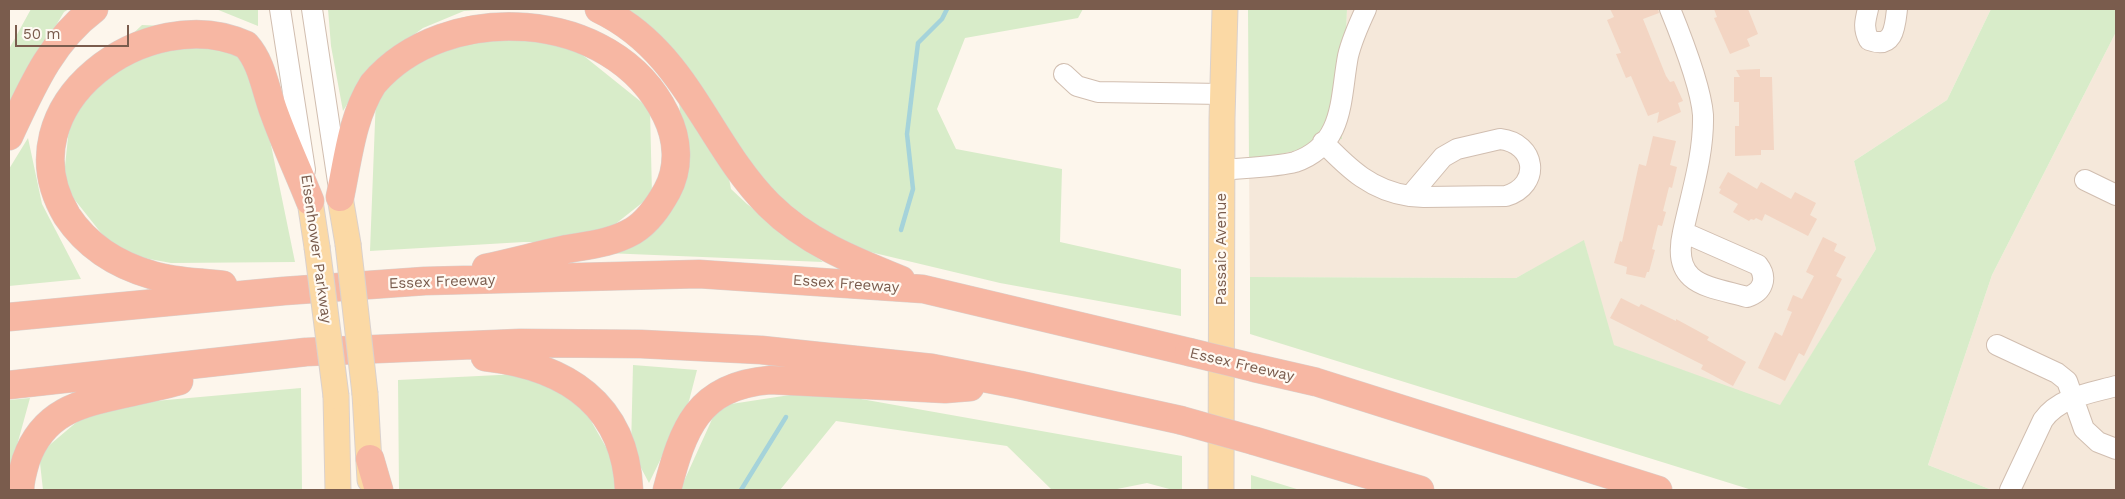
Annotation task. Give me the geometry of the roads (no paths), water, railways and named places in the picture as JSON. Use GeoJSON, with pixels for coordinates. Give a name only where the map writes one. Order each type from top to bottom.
{"type":"FeatureCollection","features":[{"type":"Feature","properties":{"kind":"highway"},"geometry":{"type":"LineString","coordinates":[[9,136],[43,66],[69,31],[94,9]]}},
{"type":"Feature","properties":{"kind":"highway"},"geometry":{"type":"LineString","coordinates":[[599,9],[635,30],[666,61],[753,187],[785,219],[804,233],[850,259],[923,289]]}},
{"type":"Feature","properties":{"kind":"highway"},"geometry":{"type":"LineString","coordinates":[[180,12],[202,15],[215,20],[237,36],[254,56],[260,68],[273,110],[310,201]]}},
{"type":"Feature","properties":{"kind":"highway"},"geometry":{"type":"LineString","coordinates":[[340,197],[356,126],[373,85],[399,54],[422,38],[440,30],[477,18],[519,17],[540,19],[578,31],[594,39],[624,60],[639,74],[661,104],[670,122],[675,137],[676,153],[675,169],[669,187],[660,204],[648,220],[634,231],[612,240],[425,282]]}},
{"type":"Feature","properties":{"kind":"highway"},"geometry":{"type":"LineString","coordinates":[[121,26],[100,42],[79,62],[69,75],[52,114],[48,131],[47,159],[55,193],[63,210],[75,228],[91,244],[124,264],[153,276],[284,291]]}},
{"type":"Feature","properties":{"kind":"highway","name":"Essex Freeway"},"geometry":{"type":"LineString","coordinates":[[9,318],[284,291],[425,282],[699,274],[923,289],[1316,382],[1658,490]]}},
{"type":"Feature","properties":{"kind":"highway"},"geometry":{"type":"LineString","coordinates":[[9,385],[306,352],[548,343],[641,344],[761,350],[932,368],[1020,385],[1180,420],[1255,440],[1420,490]]}},
{"type":"Feature","properties":{"kind":"highway"},"geometry":{"type":"LineString","coordinates":[[409,349],[512,360],[554,374],[573,384],[588,396],[611,426],[626,460],[629,490]]}},
{"type":"Feature","properties":{"kind":"highway"},"geometry":{"type":"LineString","coordinates":[[20,490],[30,450],[39,435],[63,412],[96,399],[306,352]]}},
{"type":"Feature","properties":{"kind":"highway"},"geometry":{"type":"LineString","coordinates":[[666,490],[679,447],[694,418],[717,396],[749,382],[770,380],[945,389],[1020,385]]}},
{"type":"Feature","properties":{"kind":"highway"},"geometry":{"type":"LineString","coordinates":[[370,459],[379,490]]}},
{"type":"Feature","properties":{"kind":"main road","name":"Passaic Avenue"},"geometry":{"type":"LineString","coordinates":[[1221,490],[1222,94],[1225,9]]}},
{"type":"Feature","properties":{"kind":"main road","name":"Eisenhower Parkway"},"geometry":{"type":"LineString","coordinates":[[340,197],[348,244],[366,394],[370,490]]}},
{"type":"Feature","properties":{"kind":"main road","name":"Eisenhower Parkway"},"geometry":{"type":"LineString","coordinates":[[310,201],[336,396],[338,490]]}},
{"type":"Feature","properties":{"kind":"street","name":"Eisenhower Parkway"},"geometry":{"type":"LineString","coordinates":[[280,9],[310,201]]}},
{"type":"Feature","properties":{"kind":"street","name":"Eisenhower Parkway"},"geometry":{"type":"LineString","coordinates":[[312,9],[340,197]]}},
{"type":"Feature","properties":{"kind":"street"},"geometry":{"type":"LineString","coordinates":[[1222,170],[1293,162],[1310,155],[1324,142],[1334,128],[1341,111],[1352,39],[1366,9]]}},
{"type":"Feature","properties":{"kind":"street"},"geometry":{"type":"LineString","coordinates":[[1670,9],[1694,79],[1703,113],[1702,147],[1683,232]]}},
{"type":"Feature","properties":{"kind":"street"},"geometry":{"type":"LineString","coordinates":[[1868,9],[1864,24],[1865,33],[1869,40],[1877,43],[1885,42],[1891,36],[1897,9]]}},
{"type":"Feature","properties":{"kind":"street"},"geometry":{"type":"LineString","coordinates":[[1872,9],[1892,12],[1897,9]]}},
{"type":"Feature","properties":{"kind":"street"},"geometry":{"type":"LineString","coordinates":[[1064,74],[1077,86],[1098,92],[1222,94]]}},
{"type":"Feature","properties":{"kind":"street"},"geometry":{"type":"LineString","coordinates":[[1324,142],[1348,168],[1376,186],[1394,194],[1424,198],[1506,196],[1515,194],[1527,181],[1530,169],[1529,160],[1524,150],[1509,140],[1500,139],[1456,149],[1443,157],[1410,196]]}},
{"type":"Feature","properties":{"kind":"street"},"geometry":{"type":"LineString","coordinates":[[2085,180],[2116,195]]}},
{"type":"Feature","properties":{"kind":"street"},"geometry":{"type":"LineString","coordinates":[[1997,345],[2057,373],[2067,381],[2078,416],[2090,436],[2098,442],[2116,448]]}},
{"type":"Feature","properties":{"kind":"street"},"geometry":{"type":"LineString","coordinates":[[2010,490],[2046,415],[2050,411],[2073,398],[2116,386]]}},
{"type":"Feature","properties":{"kind":"waterway"},"geometry":{"type":"LineString","coordinates":[[901,230],[913,189],[907,134],[918,43],[942,19],[947,9]]}},
{"type":"Feature","properties":{"kind":"waterway"},"geometry":{"type":"LineString","coordinates":[[741,490],[786,417]]}}]}
